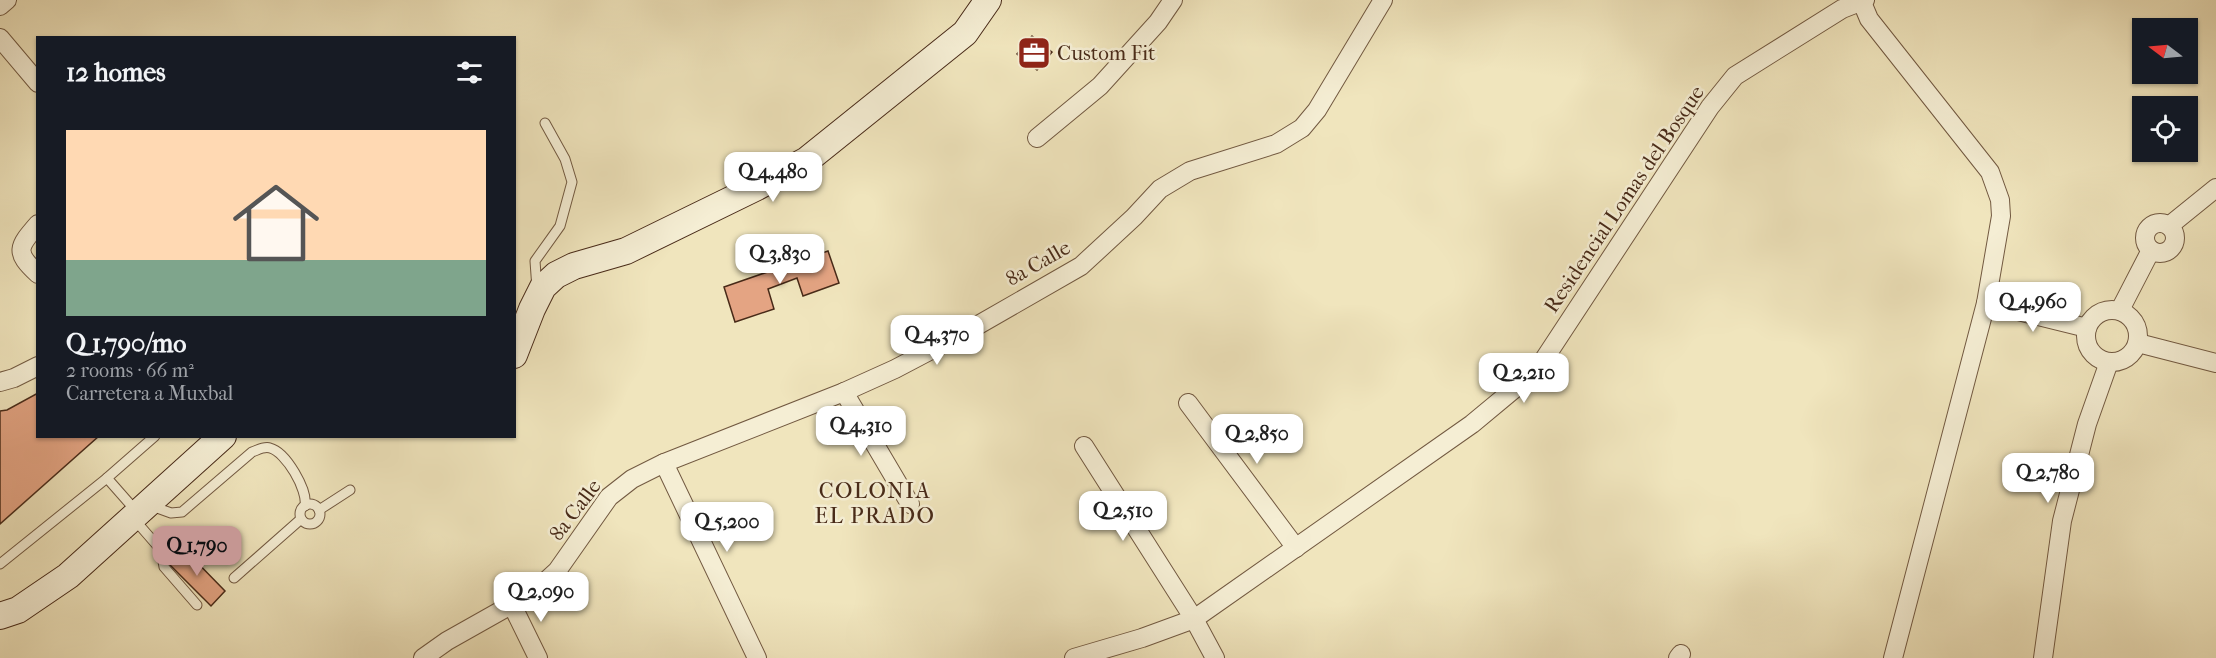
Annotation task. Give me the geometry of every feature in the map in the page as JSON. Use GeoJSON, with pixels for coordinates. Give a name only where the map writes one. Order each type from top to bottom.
{"type":"FeatureCollection","features":[{"type":"Feature","properties":{"kind":"main road"},"geometry":{"type":"LineString","coordinates":[[516,350],[543,287],[565,271],[626,250],[755,188],[807,160],[965,33],[988,0]]}},
{"type":"Feature","properties":{"kind":"main road"},"geometry":{"type":"LineString","coordinates":[[0,616],[18,610],[48,591],[221,438]]}},
{"type":"Feature","properties":{"kind":"street"},"geometry":{"type":"LineString","coordinates":[[0,6],[7,0]]}},
{"type":"Feature","properties":{"kind":"street"},"geometry":{"type":"LineString","coordinates":[[1037,138],[1100,86],[1158,22],[1173,0]]}},
{"type":"Feature","properties":{"kind":"street","name":"8a Calle"},"geometry":{"type":"LineString","coordinates":[[423,658],[447,641],[534,592],[557,571],[609,497],[632,479],[664,463],[844,392],[895,369],[1064,277],[1092,256],[1160,189],[1173,180],[1190,171],[1276,144],[1302,128],[1317,110],[1383,0]]}},
{"type":"Feature","properties":{"kind":"street"},"geometry":{"type":"LineString","coordinates":[[1862,1],[1869,19],[1982,159],[1997,186],[2001,216],[1986,303],[1893,658]]}},
{"type":"Feature","properties":{"kind":"street","name":"Residencial Lomas del Bosque"},"geometry":{"type":"LineString","coordinates":[[1074,658],[1142,638],[1194,619],[1472,424],[1537,370],[1710,107],[1735,76],[1842,9],[1862,1]]}},
{"type":"Feature","properties":{"kind":"street"},"geometry":{"type":"LineString","coordinates":[[0,38],[36,81]]}},
{"type":"Feature","properties":{"kind":"street"},"geometry":{"type":"LineString","coordinates":[[2120,310],[2151,250],[2146,243],[2147,231],[2157,224],[2169,226],[2216,188]]}},
{"type":"Feature","properties":{"kind":"street"},"geometry":{"type":"LineString","coordinates":[[36,227],[20,247],[24,259],[36,272]]}},
{"type":"Feature","properties":{"kind":"street"},"geometry":{"type":"LineString","coordinates":[[1986,303],[2087,328]]}},
{"type":"Feature","properties":{"kind":"street"},"geometry":{"type":"LineString","coordinates":[[2120,310],[2133,319],[2139,334],[2138,343],[2130,356],[2116,362],[2109,362],[2095,356],[2090,350],[2086,335],[2087,328],[2097,314],[2120,310]]}},
{"type":"Feature","properties":{"kind":"street"},"geometry":{"type":"LineString","coordinates":[[2138,343],[2216,363]]}},
{"type":"Feature","properties":{"kind":"street"},"geometry":{"type":"LineString","coordinates":[[2043,658],[2062,521],[2087,424],[2109,362]]}},
{"type":"Feature","properties":{"kind":"street"},"geometry":{"type":"LineString","coordinates":[[0,382],[36,367]]}},
{"type":"Feature","properties":{"kind":"street"},"geometry":{"type":"LineString","coordinates":[[844,392],[910,504]]}},
{"type":"Feature","properties":{"kind":"street"},"geometry":{"type":"LineString","coordinates":[[1188,403],[1296,548]]}},
{"type":"Feature","properties":{"kind":"street"},"geometry":{"type":"LineString","coordinates":[[1084,446],[1194,619],[1215,658]]}},
{"type":"Feature","properties":{"kind":"street"},"geometry":{"type":"LineString","coordinates":[[664,463],[757,658]]}},
{"type":"Feature","properties":{"kind":"street"},"geometry":{"type":"LineString","coordinates":[[512,605],[538,658]]}},
{"type":"Feature","properties":{"kind":"lane"},"geometry":{"type":"LineString","coordinates":[[539,294],[535,261],[560,226],[572,182],[565,159],[545,123]]}},
{"type":"Feature","properties":{"kind":"lane"},"geometry":{"type":"LineString","coordinates":[[0,564],[153,438]]}},
{"type":"Feature","properties":{"kind":"lane"},"geometry":{"type":"LineString","coordinates":[[139,511],[182,512],[252,452],[264,447],[274,449],[295,471],[303,490],[305,506]]}},
{"type":"Feature","properties":{"kind":"lane"},"geometry":{"type":"LineString","coordinates":[[107,478],[139,511],[161,550],[164,567],[197,604]]}},
{"type":"Feature","properties":{"kind":"lane"},"geometry":{"type":"LineString","coordinates":[[319,510],[350,490]]}},
{"type":"Feature","properties":{"kind":"lane"},"geometry":{"type":"LineString","coordinates":[[313,504],[319,510],[320,515],[316,522],[308,524],[302,519],[300,513],[305,506],[313,504]]}},
{"type":"Feature","properties":{"kind":"lane"},"geometry":{"type":"LineString","coordinates":[[234,578],[302,519]]}},
{"type":"Feature","properties":{"kind":"building","name":"Custom Fit"},"geometry":{"type":"Polygon","coordinates":[[[1032,36],[1052,52],[1037,70],[1017,54],[1032,36]]]}},
{"type":"Feature","properties":{"kind":"building"},"geometry":{"type":"Polygon","coordinates":[[[828,251],[839,283],[803,296],[797,278],[768,289],[774,309],[735,322],[724,287],[828,251]]]}},
{"type":"Feature","properties":{"kind":"building"},"geometry":{"type":"Polygon","coordinates":[[[36,394],[36,438],[97,438],[0,524],[0,411],[7,410],[36,394]]]}},
{"type":"Feature","properties":{"kind":"building"},"geometry":{"type":"Polygon","coordinates":[[[184,549],[225,591],[211,606],[169,564],[184,549]]]}},
{"type":"Feature","properties":{"kind":"place","name":"Custom Fit"},"geometry":{"type":"Point","coordinates":[1034,53]}},
{"type":"Feature","properties":{"kind":"district","name":"COLONIA EL PRADO"},"geometry":{"type":"Point","coordinates":[875,504]}}]}
